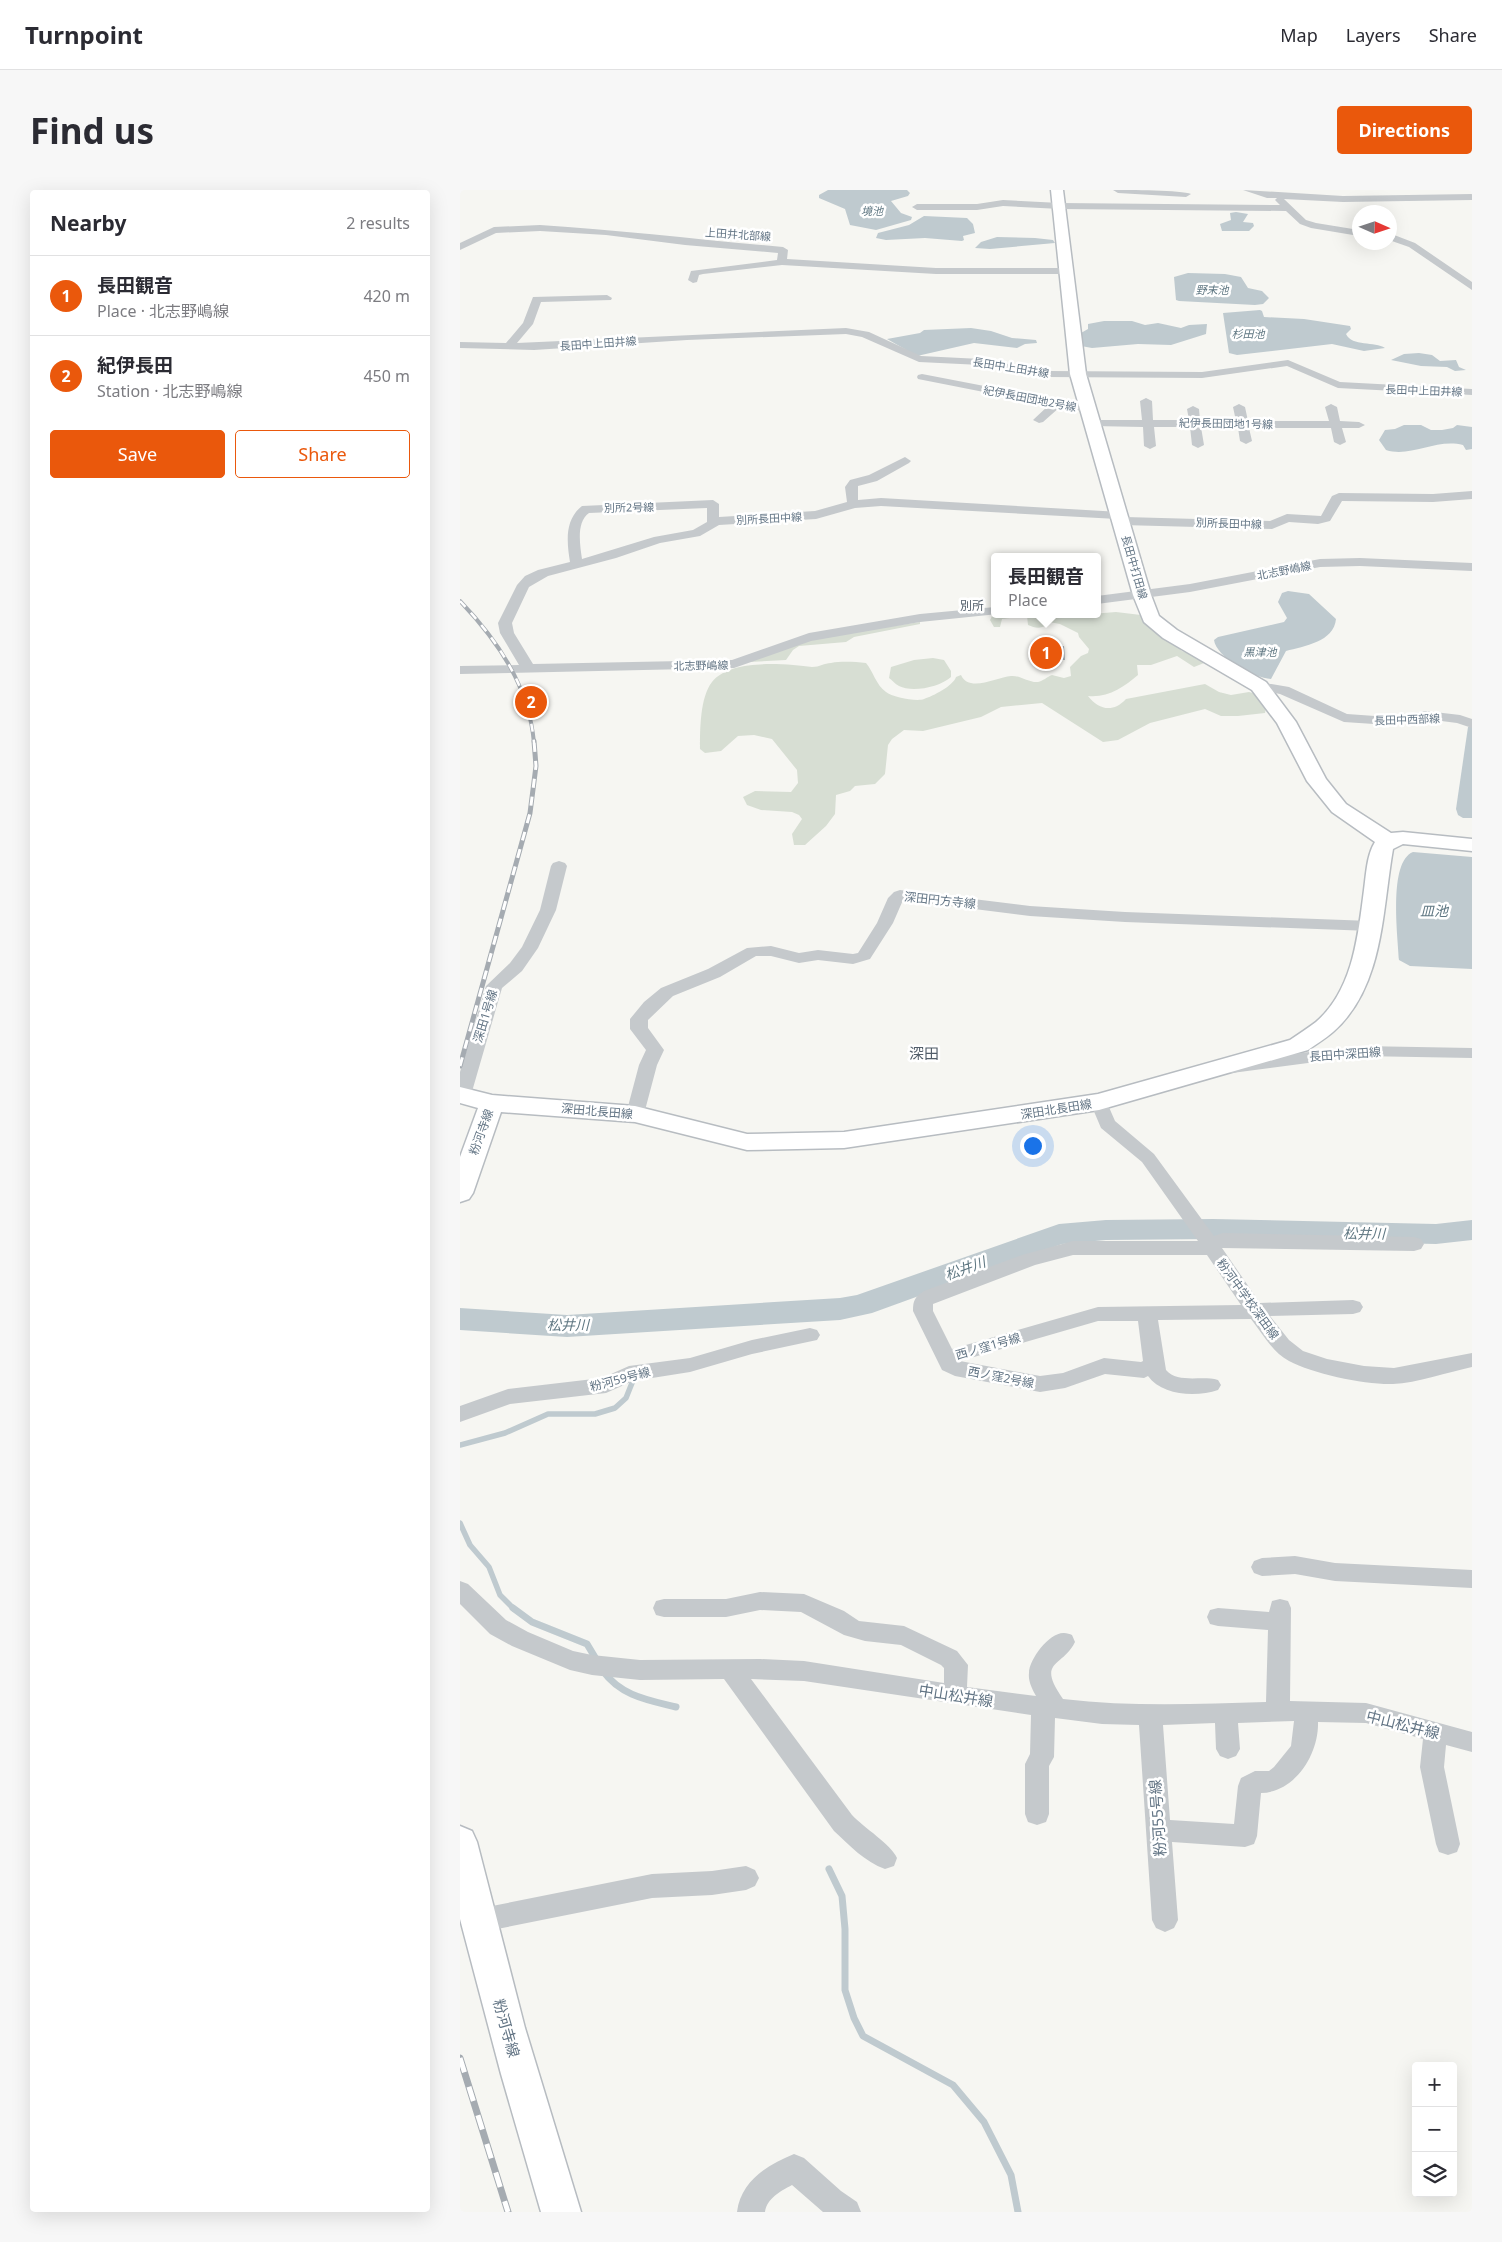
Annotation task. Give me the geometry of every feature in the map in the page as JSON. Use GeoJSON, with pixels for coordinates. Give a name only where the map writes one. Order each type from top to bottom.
{"type":"FeatureCollection","features":[{"type":"Feature","properties":{"kind":"street","name":"長田中打田線"},"geometry":{"type":"LineString","coordinates":[[1057,190],[1078,374],[1142,595],[1151,618],[1170,634],[1259,686],[1286,722],[1317,781],[1339,808],[1389,841]]}},
{"type":"Feature","properties":{"kind":"street"},"geometry":{"type":"LineString","coordinates":[[1118,190],[1193,194]]}},
{"type":"Feature","properties":{"kind":"street"},"geometry":{"type":"LineString","coordinates":[[1245,192],[1343,199],[1472,197]]}},
{"type":"Feature","properties":{"kind":"street"},"geometry":{"type":"LineString","coordinates":[[1277,194],[1303,222],[1314,226],[1352,232]]}},
{"type":"Feature","properties":{"kind":"street"},"geometry":{"type":"LineString","coordinates":[[917,207],[977,206],[1003,203],[1060,206],[1288,208]]}},
{"type":"Feature","properties":{"kind":"street","name":"上田井北部線"},"geometry":{"type":"LineString","coordinates":[[460,247],[494,230],[567,229],[783,250],[782,262]]}},
{"type":"Feature","properties":{"kind":"street"},"geometry":{"type":"LineString","coordinates":[[1397,239],[1412,245],[1472,287]]}},
{"type":"Feature","properties":{"kind":"street"},"geometry":{"type":"LineString","coordinates":[[692,280],[695,273],[703,271],[782,262],[936,270],[1066,270]]}},
{"type":"Feature","properties":{"kind":"street"},"geometry":{"type":"LineString","coordinates":[[508,347],[528,324],[537,299],[606,298]]}},
{"type":"Feature","properties":{"kind":"street","name":"長田中上田井線"},"geometry":{"type":"LineString","coordinates":[[460,345],[508,347],[846,331],[865,334],[920,359],[962,360],[998,364],[1041,373],[1202,375],[1288,363],[1338,385],[1472,392]]}},
{"type":"Feature","properties":{"kind":"street","name":"紀伊長田団地2号線"},"geometry":{"type":"LineString","coordinates":[[973,387],[998,364]]}},
{"type":"Feature","properties":{"kind":"street"},"geometry":{"type":"LineString","coordinates":[[1001,407],[1041,373]]}},
{"type":"Feature","properties":{"kind":"street"},"geometry":{"type":"LineString","coordinates":[[928,381],[973,387]]}},
{"type":"Feature","properties":{"kind":"street"},"geometry":{"type":"LineString","coordinates":[[960,395],[973,387]]}},
{"type":"Feature","properties":{"kind":"street","name":"紀伊長田団地2号線"},"geometry":{"type":"LineString","coordinates":[[973,387],[1057,404],[1090,416]]}},
{"type":"Feature","properties":{"kind":"street"},"geometry":{"type":"LineString","coordinates":[[1146,400],[1150,446]]}},
{"type":"Feature","properties":{"kind":"street"},"geometry":{"type":"LineString","coordinates":[[1039,420],[1057,404]]}},
{"type":"Feature","properties":{"kind":"street"},"geometry":{"type":"LineString","coordinates":[[1239,407],[1246,441]]}},
{"type":"Feature","properties":{"kind":"street"},"geometry":{"type":"LineString","coordinates":[[1331,407],[1340,442]]}},
{"type":"Feature","properties":{"kind":"street"},"geometry":{"type":"LineString","coordinates":[[1193,409],[1198,444]]}},
{"type":"Feature","properties":{"kind":"street"},"geometry":{"type":"LineString","coordinates":[[1286,412],[1293,436]]}},
{"type":"Feature","properties":{"kind":"street","name":"紀伊長田団地1号線"},"geometry":{"type":"LineString","coordinates":[[1090,416],[1148,423],[1358,425]]}},
{"type":"Feature","properties":{"kind":"street"},"geometry":{"type":"LineString","coordinates":[[854,504],[850,492],[854,484],[874,478],[904,461]]}},
{"type":"Feature","properties":{"kind":"street","name":"別所長田中線"},"geometry":{"type":"LineString","coordinates":[[529,669],[507,633],[505,623],[523,585],[530,579],[543,573],[658,540],[696,533],[713,523],[740,519],[816,515],[854,504],[881,502],[1001,508],[1121,518],[1272,525],[1287,518],[1318,520],[1326,518],[1339,497],[1433,498],[1472,495]]}},
{"type":"Feature","properties":{"kind":"street","name":"別所2号線"},"geometry":{"type":"LineString","coordinates":[[577,564],[573,539],[574,530],[576,521],[586,508],[713,504],[713,523]]}},
{"type":"Feature","properties":{"kind":"street","name":"北志野嶋線"},"geometry":{"type":"LineString","coordinates":[[1101,600],[1142,595],[1328,563],[1472,567]]}},
{"type":"Feature","properties":{"kind":"street","name":"北志野嶋線"},"geometry":{"type":"LineString","coordinates":[[460,670],[734,664],[802,638],[942,616],[991,611]]}},
{"type":"Feature","properties":{"kind":"street"},"geometry":{"type":"LineString","coordinates":[[924,627],[942,616]]}},
{"type":"Feature","properties":{"kind":"street","name":"長田中西部線"},"geometry":{"type":"LineString","coordinates":[[1259,686],[1284,690],[1344,718],[1389,721],[1426,716],[1460,719],[1472,724]]}},
{"type":"Feature","properties":{"kind":"street"},"geometry":{"type":"LineString","coordinates":[[1389,841],[1395,838],[1413,838],[1472,846]]}},
{"type":"Feature","properties":{"kind":"street","name":"深田北長田線"},"geometry":{"type":"LineString","coordinates":[[492,1103],[635,1114],[747,1142],[844,1140],[1099,1102],[1299,1046],[1313,1037],[1334,1018],[1353,992],[1366,955],[1383,846],[1389,841]]}},
{"type":"Feature","properties":{"kind":"street","name":"深田1号線"},"geometry":{"type":"LineString","coordinates":[[461,1095],[494,986],[516,967],[530,948],[548,910],[559,866]]}},
{"type":"Feature","properties":{"kind":"street","name":"深田円方寺線"},"geometry":{"type":"LineString","coordinates":[[635,1114],[648,1065],[655,1050],[639,1029],[639,1019],[650,1006],[667,992],[714,973],[752,951],[771,951],[799,958],[818,955],[853,959],[864,956],[886,922],[896,898],[900,895],[1030,912],[1371,926]]}},
{"type":"Feature","properties":{"kind":"street","name":"長田中深田線"},"geometry":{"type":"LineString","coordinates":[[1218,1068],[1246,1066],[1325,1054],[1361,1052],[1472,1053]]}},
{"type":"Feature","properties":{"kind":"street","name":"粉河寺線"},"geometry":{"type":"LineString","coordinates":[[460,1193],[492,1103],[461,1095]]}},
{"type":"Feature","properties":{"kind":"street","name":"粉河中学校深田線"},"geometry":{"type":"LineString","coordinates":[[1099,1102],[1107,1124],[1148,1158],[1256,1312],[1282,1345],[1296,1356],[1325,1366],[1364,1374],[1394,1376],[1472,1360]]}},
{"type":"Feature","properties":{"kind":"street","name":"西ノ窪1号線"},"geometry":{"type":"LineString","coordinates":[[1353,1307],[1262,1310],[1256,1312],[1098,1314],[946,1358],[923,1311],[923,1301],[931,1296],[1029,1260],[1072,1248],[1204,1236],[1216,1243],[1223,1240],[1414,1244]]}},
{"type":"Feature","properties":{"kind":"street"},"geometry":{"type":"LineString","coordinates":[[1147,1313],[1155,1372],[1162,1379],[1172,1384],[1211,1385]]}},
{"type":"Feature","properties":{"kind":"street","name":"粉河59号線"},"geometry":{"type":"LineString","coordinates":[[460,1414],[508,1397],[606,1385],[636,1373],[690,1365],[752,1347],[810,1335]]}},
{"type":"Feature","properties":{"kind":"street","name":"西ノ窪2号線"},"geometry":{"type":"LineString","coordinates":[[946,1358],[949,1365],[955,1368],[1040,1384],[1065,1380],[1104,1366],[1113,1365],[1144,1370],[1154,1364]]}},
{"type":"Feature","properties":{"kind":"street"},"geometry":{"type":"LineString","coordinates":[[1262,1567],[1295,1565],[1335,1572],[1472,1579]]}},
{"type":"Feature","properties":{"kind":"street","name":"中山松井線"},"geometry":{"type":"LineString","coordinates":[[460,1590],[498,1627],[520,1639],[570,1660],[600,1665],[640,1670],[804,1671],[955,1695],[1102,1714],[1150,1715],[1278,1711],[1366,1713],[1472,1742]]}},
{"type":"Feature","properties":{"kind":"street"},"geometry":{"type":"LineString","coordinates":[[664,1608],[726,1608],[760,1601],[804,1603],[852,1628],[865,1632],[904,1636],[949,1658],[956,1666],[955,1695]]}},
{"type":"Feature","properties":{"kind":"street"},"geometry":{"type":"LineString","coordinates":[[1218,1618],[1280,1615],[1278,1711]]}},
{"type":"Feature","properties":{"kind":"street"},"geometry":{"type":"LineString","coordinates":[[1037,1814],[1037,1764],[1042,1757],[1050,1708],[1040,1670],[1041,1664],[1048,1652],[1064,1642]]}},
{"type":"Feature","properties":{"kind":"street"},"geometry":{"type":"LineString","coordinates":[[731,1670],[843,1823],[857,1837],[885,1858]]}},
{"type":"Feature","properties":{"kind":"street"},"geometry":{"type":"LineString","coordinates":[[1158,1830],[1245,1836],[1250,1786],[1255,1782],[1269,1783],[1277,1780],[1283,1776],[1299,1755],[1304,1747],[1306,1730],[1305,1711]]}},
{"type":"Feature","properties":{"kind":"street"},"geometry":{"type":"LineString","coordinates":[[1226,1713],[1228,1749]]}},
{"type":"Feature","properties":{"kind":"street","name":"粉河55号線"},"geometry":{"type":"LineString","coordinates":[[1150,1715],[1165,1920]]}},
{"type":"Feature","properties":{"kind":"street"},"geometry":{"type":"LineString","coordinates":[[1435,1732],[1432,1767],[1448,1844]]}},
{"type":"Feature","properties":{"kind":"street","name":"粉河寺線"},"geometry":{"type":"LineString","coordinates":[[460,1842],[478,1921],[561,2212]]}},
{"type":"Feature","properties":{"kind":"street"},"geometry":{"type":"LineString","coordinates":[[478,1921],[652,1886],[712,1883],[746,1878]]}},
{"type":"Feature","properties":{"kind":"street"},"geometry":{"type":"LineString","coordinates":[[751,2212],[753,2200],[763,2187],[794,2168],[831,2201],[848,2212]]}},
{"type":"Feature","properties":{"kind":"shaded area"},"geometry":{"type":"Polygon","coordinates":[[[1116,612],[1141,615],[1182,651],[1204,660],[1204,663],[1194,667],[1177,656],[1151,665],[1137,665],[1138,675],[1127,684],[1109,693],[1088,696],[1101,707],[1111,708],[1126,699],[1205,684],[1219,692],[1231,695],[1249,692],[1260,695],[1267,703],[1265,713],[1221,716],[1205,709],[1150,723],[1118,740],[1103,742],[1042,703],[1001,707],[981,717],[923,731],[904,730],[892,739],[888,745],[885,774],[875,784],[855,786],[850,791],[836,795],[835,814],[826,826],[805,845],[794,845],[792,834],[802,819],[799,815],[792,812],[761,810],[747,805],[743,797],[755,791],[791,792],[798,783],[797,770],[772,739],[754,735],[738,736],[721,751],[705,753],[700,749],[703,705],[708,688],[721,674],[732,669],[759,664],[812,667],[840,662],[866,663],[880,686],[886,692],[899,697],[921,700],[942,690],[951,684],[956,677],[961,675],[970,683],[984,683],[1011,676],[1035,682],[1052,675],[1064,678],[1071,676],[1070,667],[1081,656],[1088,653],[1089,649],[1078,633],[1060,624],[1043,621],[1047,625],[1040,628],[1033,627],[1028,625],[1027,618],[1101,618],[1101,613],[1116,612]]]}},
{"type":"Feature","properties":{"kind":"shaded area"},"geometry":{"type":"Polygon","coordinates":[[[991,618],[1010,618],[1002,619],[1000,627],[994,627],[990,620],[991,618]]]}},
{"type":"Feature","properties":{"kind":"shaded area"},"geometry":{"type":"Polygon","coordinates":[[[920,622],[920,624],[854,637],[846,642],[799,646],[793,650],[786,660],[749,662],[808,639],[920,622]]]}},
{"type":"Feature","properties":{"kind":"shaded area"},"geometry":{"type":"Polygon","coordinates":[[[933,658],[944,660],[951,671],[951,677],[940,684],[926,688],[911,689],[899,686],[889,678],[891,667],[914,660],[933,658]]]}},
{"type":"Feature","properties":{"kind":"water","name":"境池"},"geometry":{"type":"Polygon","coordinates":[[[828,190],[907,190],[910,193],[908,196],[891,201],[901,213],[912,217],[911,220],[876,230],[850,225],[845,209],[819,198],[819,195],[828,190]]]}},
{"type":"Feature","properties":{"kind":"water"},"geometry":{"type":"Polygon","coordinates":[[[1230,213],[1248,214],[1243,222],[1253,223],[1254,226],[1249,231],[1222,231],[1220,224],[1231,220],[1230,213]]]}},
{"type":"Feature","properties":{"kind":"water"},"geometry":{"type":"Polygon","coordinates":[[[924,216],[967,218],[973,224],[975,233],[963,236],[964,240],[962,241],[925,238],[886,240],[876,238],[878,233],[909,225],[924,216]]]}},
{"type":"Feature","properties":{"kind":"water"},"geometry":{"type":"Polygon","coordinates":[[[997,237],[1035,238],[1053,240],[1055,243],[990,249],[975,248],[981,242],[997,237]]]}},
{"type":"Feature","properties":{"kind":"water","name":"野末池"},"geometry":{"type":"Polygon","coordinates":[[[1188,273],[1225,274],[1241,277],[1248,288],[1262,291],[1269,298],[1263,304],[1255,305],[1176,300],[1174,277],[1188,273]]]}},
{"type":"Feature","properties":{"kind":"water","name":"杉田池"},"geometry":{"type":"Polygon","coordinates":[[[1260,310],[1264,317],[1304,319],[1350,326],[1351,329],[1346,334],[1353,341],[1385,348],[1364,351],[1332,344],[1237,355],[1229,353],[1223,313],[1260,310]]]}},
{"type":"Feature","properties":{"kind":"water"},"geometry":{"type":"Polygon","coordinates":[[[1104,321],[1132,321],[1145,325],[1158,323],[1181,328],[1189,325],[1207,324],[1206,334],[1171,345],[1138,344],[1092,348],[1081,346],[1081,333],[1088,329],[1088,324],[1104,321]]]}},
{"type":"Feature","properties":{"kind":"water"},"geometry":{"type":"Polygon","coordinates":[[[971,328],[991,331],[1012,338],[1036,340],[1037,343],[1025,344],[1017,348],[974,343],[917,356],[887,339],[920,333],[924,330],[971,328]]]}},
{"type":"Feature","properties":{"kind":"water"},"geometry":{"type":"Polygon","coordinates":[[[1419,353],[1432,355],[1440,361],[1456,360],[1459,367],[1466,370],[1455,371],[1447,367],[1421,366],[1391,360],[1404,354],[1419,353]]]}},
{"type":"Feature","properties":{"kind":"water"},"geometry":{"type":"Polygon","coordinates":[[[1404,425],[1421,425],[1431,430],[1453,428],[1457,425],[1472,427],[1472,449],[1466,450],[1463,445],[1443,444],[1405,452],[1386,450],[1379,440],[1385,430],[1395,429],[1404,425]]]}},
{"type":"Feature","properties":{"kind":"water","name":"黒津池"},"geometry":{"type":"Polygon","coordinates":[[[1288,591],[1309,594],[1336,619],[1330,633],[1317,642],[1286,651],[1271,679],[1255,675],[1228,660],[1216,647],[1214,640],[1218,637],[1284,622],[1287,618],[1278,602],[1282,593],[1288,591]]]}},
{"type":"Feature","properties":{"kind":"water"},"geometry":{"type":"Polygon","coordinates":[[[1468,727],[1472,727],[1472,818],[1463,818],[1458,815],[1456,809],[1468,727]]]}},
{"type":"Feature","properties":{"kind":"water","name":"皿池"},"geometry":{"type":"Polygon","coordinates":[[[1413,852],[1472,857],[1472,969],[1410,966],[1399,960],[1396,918],[1397,884],[1405,859],[1413,852]]]}},
{"type":"Feature","properties":{"kind":"building"},"geometry":{"type":"Polygon","coordinates":[[[1032,646],[1064,646],[1065,660],[1034,660],[1032,646]]]}},
{"type":"Feature","properties":{"kind":"waterway","name":"松井川"},"geometry":{"type":"LineString","coordinates":[[460,1319],[567,1326],[840,1309],[861,1305],[1059,1234],[1106,1230],[1213,1229],[1436,1234],[1472,1230]]}},
{"type":"Feature","properties":{"kind":"waterway"},"geometry":{"type":"LineString","coordinates":[[460,1445],[505,1433],[548,1414],[595,1414],[615,1408],[626,1398],[634,1378]]}},
{"type":"Feature","properties":{"kind":"waterway"},"geometry":{"type":"LineString","coordinates":[[460,1523],[470,1545],[489,1567],[500,1595],[513,1608]]}},
{"type":"Feature","properties":{"kind":"waterway"},"geometry":{"type":"LineString","coordinates":[[513,1608],[532,1622],[587,1644],[596,1659]]}},
{"type":"Feature","properties":{"kind":"waterway"},"geometry":{"type":"LineString","coordinates":[[603,1671],[627,1692],[676,1707]]}},
{"type":"Feature","properties":{"kind":"waterway"},"geometry":{"type":"LineString","coordinates":[[829,1869],[842,1896],[845,1929],[845,1990],[854,2018],[863,2036],[953,2085],[984,2122],[1011,2175],[1018,2212]]}},
{"type":"Feature","properties":{"kind":"railway"},"geometry":{"type":"LineString","coordinates":[[460,601],[487,632],[509,666],[526,702],[534,743]]}},
{"type":"Feature","properties":{"kind":"railway"},"geometry":{"type":"LineString","coordinates":[[460,1066],[530,813],[536,766],[534,741]]}},
{"type":"Feature","properties":{"kind":"railway"},"geometry":{"type":"LineString","coordinates":[[460,2058],[508,2212]]}},
{"type":"Feature","properties":{"kind":"place","name":"長田観音"},"geometry":{"type":"Point","coordinates":[1046,653]}},
{"type":"Feature","properties":{"kind":"place","name":"紀伊長田"},"geometry":{"type":"Point","coordinates":[531,702]}},
{"type":"Feature","properties":{"kind":"district","name":"別所"},"geometry":{"type":"Point","coordinates":[972,605]}},
{"type":"Feature","properties":{"kind":"district","name":"深田"},"geometry":{"type":"Point","coordinates":[924,1053]}}]}
